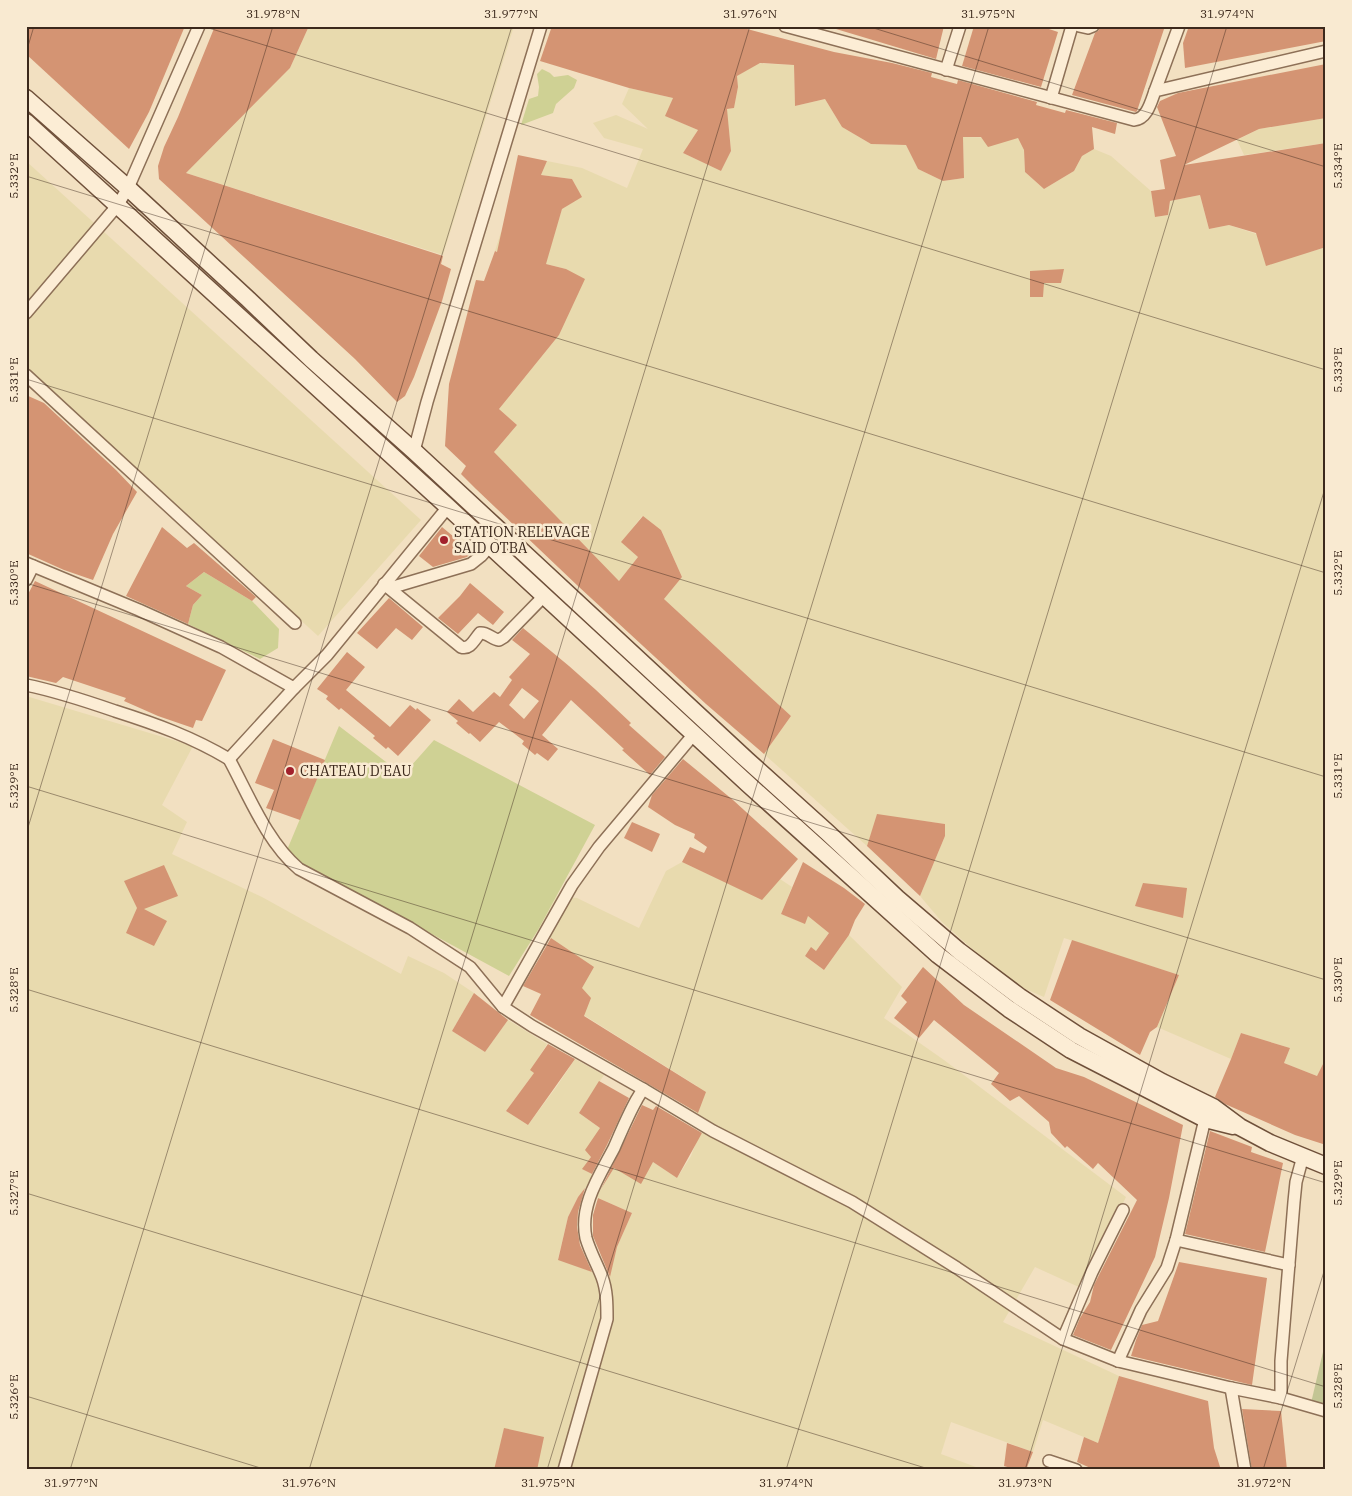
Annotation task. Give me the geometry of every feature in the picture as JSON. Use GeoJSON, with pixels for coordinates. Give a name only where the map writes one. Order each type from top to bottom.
{"type":"FeatureCollection","features":[{"type":"Feature","properties":{"kind":"main road"},"geometry":{"type":"LineString","coordinates":[[26,98],[128,188],[740,754],[959,951],[1020,997],[1079,1036],[1162,1082],[1213,1107],[1240,1127],[1270,1143],[1326,1166]]}},
{"type":"Feature","properties":{"kind":"main road"},"geometry":{"type":"LineString","coordinates":[[26,122],[694,734],[927,945],[962,974],[1009,1009],[1071,1050],[1204,1120],[1240,1127]]}},
{"type":"Feature","properties":{"kind":"street"},"geometry":{"type":"LineString","coordinates":[[26,313],[117,206],[128,188],[199,26]]}},
{"type":"Feature","properties":{"kind":"street"},"geometry":{"type":"LineString","coordinates":[[414,451],[430,392],[541,26]]}},
{"type":"Feature","properties":{"kind":"street"},"geometry":{"type":"LineString","coordinates":[[785,26],[1137,120],[1146,113],[1179,26]]}},
{"type":"Feature","properties":{"kind":"street"},"geometry":{"type":"LineString","coordinates":[[946,70],[960,26]]}},
{"type":"Feature","properties":{"kind":"street"},"geometry":{"type":"LineString","coordinates":[[1051,98],[1072,26]]}},
{"type":"Feature","properties":{"kind":"street"},"geometry":{"type":"LineString","coordinates":[[1079,26],[1088,28],[1092,26]]}},
{"type":"Feature","properties":{"kind":"street"},"geometry":{"type":"LineString","coordinates":[[1155,91],[1326,51]]}},
{"type":"Feature","properties":{"kind":"street"},"geometry":{"type":"LineString","coordinates":[[26,375],[295,623]]}},
{"type":"Feature","properties":{"kind":"street"},"geometry":{"type":"LineString","coordinates":[[229,759],[327,655],[387,586],[448,507]]}},
{"type":"Feature","properties":{"kind":"street"},"geometry":{"type":"LineString","coordinates":[[387,586],[471,564],[490,546]]}},
{"type":"Feature","properties":{"kind":"street"},"geometry":{"type":"LineString","coordinates":[[26,580],[30,564],[221,647],[294,688]]}},
{"type":"Feature","properties":{"kind":"street"},"geometry":{"type":"LineString","coordinates":[[387,586],[461,647],[465,648],[468,648],[480,634],[484,633],[495,640],[504,637],[544,596]]}},
{"type":"Feature","properties":{"kind":"street"},"geometry":{"type":"LineString","coordinates":[[26,685],[89,702],[166,728],[204,744],[229,759],[276,845],[286,858],[299,869],[410,928],[470,967],[503,1007],[532,1026],[644,1089],[713,1131],[852,1202],[957,1268],[1062,1339],[1118,1361],[1281,1398],[1326,1411]]}},
{"type":"Feature","properties":{"kind":"street"},"geometry":{"type":"LineString","coordinates":[[503,1007],[572,886],[598,847],[694,734]]}},
{"type":"Feature","properties":{"kind":"street"},"geometry":{"type":"LineString","coordinates":[[564,1470],[607,1319],[607,1299],[603,1278],[586,1237],[585,1217],[596,1181],[636,1099],[644,1089]]}},
{"type":"Feature","properties":{"kind":"street"},"geometry":{"type":"LineString","coordinates":[[1118,1361],[1141,1310],[1167,1268],[1176,1240],[1204,1120]]}},
{"type":"Feature","properties":{"kind":"street"},"geometry":{"type":"LineString","coordinates":[[1281,1398],[1281,1361],[1296,1182],[1303,1156]]}},
{"type":"Feature","properties":{"kind":"street"},"geometry":{"type":"LineString","coordinates":[[1062,1339],[1092,1272],[1123,1210]]}},
{"type":"Feature","properties":{"kind":"street"},"geometry":{"type":"LineString","coordinates":[[1176,1240],[1289,1265]]}},
{"type":"Feature","properties":{"kind":"street"},"geometry":{"type":"LineString","coordinates":[[1231,1388],[1245,1470]]}},
{"type":"Feature","properties":{"kind":"street"},"geometry":{"type":"LineString","coordinates":[[1049,1461],[1076,1470]]}},
{"type":"Feature","properties":{"kind":"shaded area"},"geometry":{"type":"Polygon","coordinates":[[[309,26],[514,26],[443,255],[186,173],[290,68],[309,26]]]}},
{"type":"Feature","properties":{"kind":"shaded area"},"geometry":{"type":"Polygon","coordinates":[[[732,62],[794,65],[795,106],[825,99],[842,127],[871,144],[906,145],[918,169],[943,181],[964,178],[963,137],[1018,138],[1024,150],[1025,172],[1044,189],[1074,171],[1082,156],[1094,149],[1111,156],[1151,191],[1155,217],[1168,215],[1170,201],[1200,195],[1209,229],[1229,225],[1310,252],[1326,247],[1326,1058],[1317,1076],[1284,1063],[1290,1048],[1241,1033],[1231,1059],[1157,1027],[1179,975],[1064,938],[1044,997],[1009,982],[942,922],[920,896],[945,836],[945,824],[878,815],[867,846],[764,754],[791,716],[664,599],[682,577],[661,530],[642,516],[622,542],[638,557],[619,581],[561,524],[494,452],[517,425],[499,409],[559,335],[566,269],[495,251],[501,232],[551,245],[562,209],[581,197],[572,179],[541,175],[547,161],[582,168],[627,188],[643,149],[604,138],[593,123],[616,115],[648,129],[622,104],[629,88],[673,98],[666,116],[698,130],[683,153],[721,171],[731,151],[728,121],[712,112],[734,108],[738,87],[737,76],[750,68],[732,62]]]}},
{"type":"Feature","properties":{"kind":"shaded area"},"geometry":{"type":"Polygon","coordinates":[[[1326,118],[1326,143],[1244,155],[1237,140],[1259,129],[1326,118]]]}},
{"type":"Feature","properties":{"kind":"shaded area"},"geometry":{"type":"Polygon","coordinates":[[[26,161],[421,520],[318,636],[26,369],[26,161]]]}},
{"type":"Feature","properties":{"kind":"shaded area"},"geometry":{"type":"Polygon","coordinates":[[[26,696],[193,746],[162,805],[187,822],[172,854],[262,897],[401,974],[408,956],[444,973],[474,993],[452,1031],[485,1052],[508,1020],[547,1044],[531,1070],[534,1073],[506,1111],[528,1125],[575,1059],[604,1075],[579,1113],[600,1128],[591,1157],[583,1169],[595,1176],[578,1197],[568,1217],[558,1259],[609,1278],[617,1247],[632,1213],[596,1197],[614,1168],[653,1162],[677,1178],[704,1130],[688,1110],[697,1086],[574,1009],[584,961],[538,930],[557,896],[577,898],[639,928],[666,871],[682,862],[762,899],[780,879],[792,887],[781,914],[804,923],[808,915],[829,933],[816,951],[811,948],[805,956],[824,970],[849,935],[902,987],[884,1018],[944,1060],[1126,1197],[1081,1288],[1035,1267],[1003,1322],[1119,1376],[1098,1443],[1043,1420],[1033,1452],[951,1422],[941,1454],[984,1470],[26,1470],[26,696]]]}},
{"type":"Feature","properties":{"kind":"green space"},"geometry":{"type":"Polygon","coordinates":[[[542,69],[554,77],[568,75],[577,80],[574,88],[556,104],[553,113],[521,125],[529,99],[538,96],[537,74],[542,69]]]}},
{"type":"Feature","properties":{"kind":"green space"},"geometry":{"type":"Polygon","coordinates":[[[204,572],[252,601],[279,629],[278,648],[260,659],[188,624],[193,605],[202,595],[186,586],[204,572]]]}},
{"type":"Feature","properties":{"kind":"green space"},"geometry":{"type":"Polygon","coordinates":[[[339,726],[403,775],[434,740],[595,825],[538,930],[509,976],[290,857],[287,850],[339,726]]]}},
{"type":"Feature","properties":{"kind":"green space"},"geometry":{"type":"Polygon","coordinates":[[[1326,1339],[1326,1409],[1311,1403],[1326,1339]]]}},
{"type":"Feature","properties":{"kind":"building"},"geometry":{"type":"Polygon","coordinates":[[[26,26],[185,26],[149,112],[129,149],[26,54],[26,26]]]}},
{"type":"Feature","properties":{"kind":"building"},"geometry":{"type":"Polygon","coordinates":[[[215,26],[309,26],[290,68],[186,173],[443,256],[441,264],[451,269],[442,301],[414,377],[405,396],[397,402],[355,359],[159,179],[158,166],[164,147],[215,26]]]}},
{"type":"Feature","properties":{"kind":"building"},"geometry":{"type":"Polygon","coordinates":[[[552,26],[736,26],[834,52],[932,73],[931,77],[957,84],[958,80],[1037,102],[1036,105],[1065,113],[1066,110],[1117,123],[1115,134],[1092,127],[1094,149],[1082,156],[1074,171],[1044,189],[1025,172],[1024,150],[1018,138],[988,147],[981,137],[963,137],[964,178],[943,181],[918,169],[906,145],[871,144],[842,127],[825,99],[795,106],[794,65],[760,63],[737,76],[738,87],[734,108],[727,109],[731,151],[721,171],[683,153],[698,130],[665,116],[673,98],[629,88],[540,61],[552,26]]]}},
{"type":"Feature","properties":{"kind":"building"},"geometry":{"type":"Polygon","coordinates":[[[837,26],[944,26],[936,59],[836,29],[837,26]]]}},
{"type":"Feature","properties":{"kind":"building"},"geometry":{"type":"Polygon","coordinates":[[[974,26],[1040,26],[1058,32],[1041,87],[962,66],[974,26]]]}},
{"type":"Feature","properties":{"kind":"building"},"geometry":{"type":"Polygon","coordinates":[[[1100,26],[1165,26],[1136,112],[1072,95],[1095,33],[1099,30],[1100,26]]]}},
{"type":"Feature","properties":{"kind":"building"},"geometry":{"type":"Polygon","coordinates":[[[1189,26],[1326,26],[1326,41],[1185,68],[1183,43],[1189,26]]]}},
{"type":"Feature","properties":{"kind":"building"},"geometry":{"type":"Polygon","coordinates":[[[1326,64],[1326,118],[1259,129],[1184,165],[1326,143],[1326,247],[1266,266],[1256,233],[1229,225],[1209,229],[1200,195],[1170,201],[1168,215],[1155,217],[1151,191],[1165,189],[1160,160],[1176,156],[1157,107],[1160,101],[1178,93],[1326,64]]]}},
{"type":"Feature","properties":{"kind":"building"},"geometry":{"type":"Polygon","coordinates":[[[518,155],[547,161],[541,175],[572,179],[582,197],[562,209],[546,264],[566,269],[585,279],[559,335],[499,409],[517,425],[494,452],[619,581],[638,557],[621,542],[643,516],[661,530],[682,577],[664,599],[791,716],[764,754],[706,704],[476,489],[461,474],[466,466],[445,446],[449,384],[476,280],[484,281],[495,251],[497,252],[518,155]]]}},
{"type":"Feature","properties":{"kind":"building"},"geometry":{"type":"Polygon","coordinates":[[[1064,269],[1061,283],[1044,283],[1043,297],[1030,297],[1030,271],[1064,269]]]}},
{"type":"Feature","properties":{"kind":"building"},"geometry":{"type":"Polygon","coordinates":[[[26,395],[44,403],[137,492],[113,534],[93,580],[64,570],[26,553],[26,395]]]}},
{"type":"Feature","properties":{"kind":"building"},"geometry":{"type":"Polygon","coordinates":[[[162,527],[187,548],[194,543],[256,597],[252,601],[204,572],[186,586],[202,595],[193,605],[188,624],[126,596],[162,527]]]}},
{"type":"Feature","properties":{"kind":"building","name":"STATION RELEVAGE SAID OTBA"},"geometry":{"type":"Polygon","coordinates":[[[442,527],[472,552],[467,557],[433,567],[419,556],[442,527]]]}},
{"type":"Feature","properties":{"kind":"building"},"geometry":{"type":"Polygon","coordinates":[[[35,581],[226,670],[202,721],[196,720],[193,728],[158,716],[124,701],[126,698],[63,677],[56,683],[26,676],[26,598],[35,581]]]}},
{"type":"Feature","properties":{"kind":"building"},"geometry":{"type":"Polygon","coordinates":[[[470,583],[504,612],[493,625],[478,613],[458,634],[438,618],[470,583]]]}},
{"type":"Feature","properties":{"kind":"building"},"geometry":{"type":"Polygon","coordinates":[[[389,598],[423,627],[412,640],[396,628],[377,649],[357,633],[389,598]]]}},
{"type":"Feature","properties":{"kind":"building"},"geometry":{"type":"Polygon","coordinates":[[[523,628],[569,666],[631,723],[629,725],[665,757],[650,775],[571,700],[542,735],[558,749],[548,761],[537,753],[535,755],[522,744],[524,741],[499,722],[480,742],[456,723],[458,721],[447,712],[459,699],[473,712],[494,692],[500,697],[512,680],[509,677],[530,654],[512,640],[523,628]],[[522,688],[509,705],[524,719],[539,701],[522,688]]]}},
{"type":"Feature","properties":{"kind":"building"},"geometry":{"type":"Polygon","coordinates":[[[347,652],[365,667],[346,690],[390,727],[410,705],[416,710],[417,708],[431,720],[398,756],[388,747],[386,749],[373,738],[375,736],[341,708],[339,710],[326,699],[328,696],[317,689],[347,652]]]}},
{"type":"Feature","properties":{"kind":"building","name":"CHATEAU D'EAU"},"geometry":{"type":"Polygon","coordinates":[[[273,739],[325,760],[300,820],[266,808],[274,790],[255,783],[273,739]]]}},
{"type":"Feature","properties":{"kind":"building"},"geometry":{"type":"Polygon","coordinates":[[[683,759],[733,800],[798,859],[762,900],[682,862],[690,847],[704,853],[707,847],[694,838],[695,834],[675,825],[648,807],[652,795],[683,759]]]}},
{"type":"Feature","properties":{"kind":"building"},"geometry":{"type":"Polygon","coordinates":[[[877,814],[945,824],[945,836],[920,896],[867,846],[877,814]]]}},
{"type":"Feature","properties":{"kind":"building"},"geometry":{"type":"Polygon","coordinates":[[[632,822],[660,834],[652,852],[624,838],[632,822]]]}},
{"type":"Feature","properties":{"kind":"building"},"geometry":{"type":"Polygon","coordinates":[[[803,862],[865,904],[855,920],[849,935],[824,970],[805,956],[811,947],[816,951],[829,933],[808,916],[805,924],[781,914],[803,862]]]}},
{"type":"Feature","properties":{"kind":"building"},"geometry":{"type":"Polygon","coordinates":[[[164,865],[178,896],[144,909],[167,921],[154,946],[126,933],[137,908],[124,881],[164,865]]]}},
{"type":"Feature","properties":{"kind":"building"},"geometry":{"type":"Polygon","coordinates":[[[1143,883],[1187,888],[1183,918],[1135,906],[1143,883]]]}},
{"type":"Feature","properties":{"kind":"building"},"geometry":{"type":"Polygon","coordinates":[[[551,938],[594,967],[582,988],[591,998],[584,1016],[706,1092],[698,1113],[530,1015],[541,994],[523,986],[551,938]]]}},
{"type":"Feature","properties":{"kind":"building"},"geometry":{"type":"Polygon","coordinates":[[[1072,940],[1179,975],[1157,1027],[1150,1032],[1140,1055],[1050,1000],[1072,940]]]}},
{"type":"Feature","properties":{"kind":"building"},"geometry":{"type":"Polygon","coordinates":[[[923,967],[964,1005],[1056,1068],[1084,1077],[1183,1125],[1155,1257],[1111,1350],[1073,1335],[1080,1318],[1090,1302],[1094,1285],[1137,1200],[1098,1163],[1093,1169],[1067,1146],[1065,1148],[1051,1133],[1049,1122],[1019,1096],[1010,1101],[991,1084],[999,1073],[934,1020],[919,1038],[894,1018],[907,1002],[901,996],[923,967]]]}},
{"type":"Feature","properties":{"kind":"building"},"geometry":{"type":"Polygon","coordinates":[[[474,993],[508,1020],[485,1052],[452,1031],[474,993]]]}},
{"type":"Feature","properties":{"kind":"building"},"geometry":{"type":"Polygon","coordinates":[[[1241,1033],[1290,1048],[1284,1063],[1317,1076],[1326,1058],[1326,1145],[1295,1135],[1225,1104],[1215,1097],[1241,1033]]]}},
{"type":"Feature","properties":{"kind":"building"},"geometry":{"type":"Polygon","coordinates":[[[548,1044],[575,1059],[528,1125],[506,1111],[534,1073],[530,1070],[548,1044]]]}},
{"type":"Feature","properties":{"kind":"building"},"geometry":{"type":"Polygon","coordinates":[[[599,1081],[629,1098],[592,1174],[582,1169],[591,1157],[585,1150],[600,1128],[579,1113],[599,1081]]]}},
{"type":"Feature","properties":{"kind":"building"},"geometry":{"type":"Polygon","coordinates":[[[642,1105],[653,1110],[656,1106],[702,1133],[677,1178],[653,1162],[641,1184],[614,1168],[601,1189],[642,1105]]]}},
{"type":"Feature","properties":{"kind":"building"},"geometry":{"type":"Polygon","coordinates":[[[1210,1131],[1252,1147],[1251,1152],[1283,1163],[1265,1252],[1185,1234],[1210,1131]]]}},
{"type":"Feature","properties":{"kind":"building"},"geometry":{"type":"Polygon","coordinates":[[[585,1188],[578,1212],[577,1227],[580,1245],[592,1272],[558,1260],[568,1217],[585,1188]]]}},
{"type":"Feature","properties":{"kind":"building"},"geometry":{"type":"Polygon","coordinates":[[[598,1198],[632,1213],[617,1247],[610,1277],[593,1236],[593,1215],[598,1198]]]}},
{"type":"Feature","properties":{"kind":"building"},"geometry":{"type":"Polygon","coordinates":[[[1179,1262],[1267,1278],[1252,1385],[1131,1356],[1142,1325],[1158,1321],[1179,1262]]]}},
{"type":"Feature","properties":{"kind":"building"},"geometry":{"type":"Polygon","coordinates":[[[1119,1376],[1208,1401],[1214,1448],[1221,1470],[1095,1470],[1077,1462],[1084,1437],[1098,1443],[1119,1376]]]}},
{"type":"Feature","properties":{"kind":"building"},"geometry":{"type":"Polygon","coordinates":[[[1242,1409],[1281,1411],[1287,1470],[1252,1470],[1242,1409]]]}},
{"type":"Feature","properties":{"kind":"building"},"geometry":{"type":"Polygon","coordinates":[[[504,1428],[544,1437],[537,1470],[494,1470],[504,1428]]]}},
{"type":"Feature","properties":{"kind":"building"},"geometry":{"type":"Polygon","coordinates":[[[1007,1443],[1033,1452],[1026,1470],[1017,1470],[1004,1466],[1007,1443]]]}},
{"type":"Feature","properties":{"kind":"place","name":"STATION RELEVAGE SAID OTBA"},"geometry":{"type":"Point","coordinates":[444,540]}},
{"type":"Feature","properties":{"kind":"place","name":"CHATEAU D'EAU"},"geometry":{"type":"Point","coordinates":[290,771]}}]}
